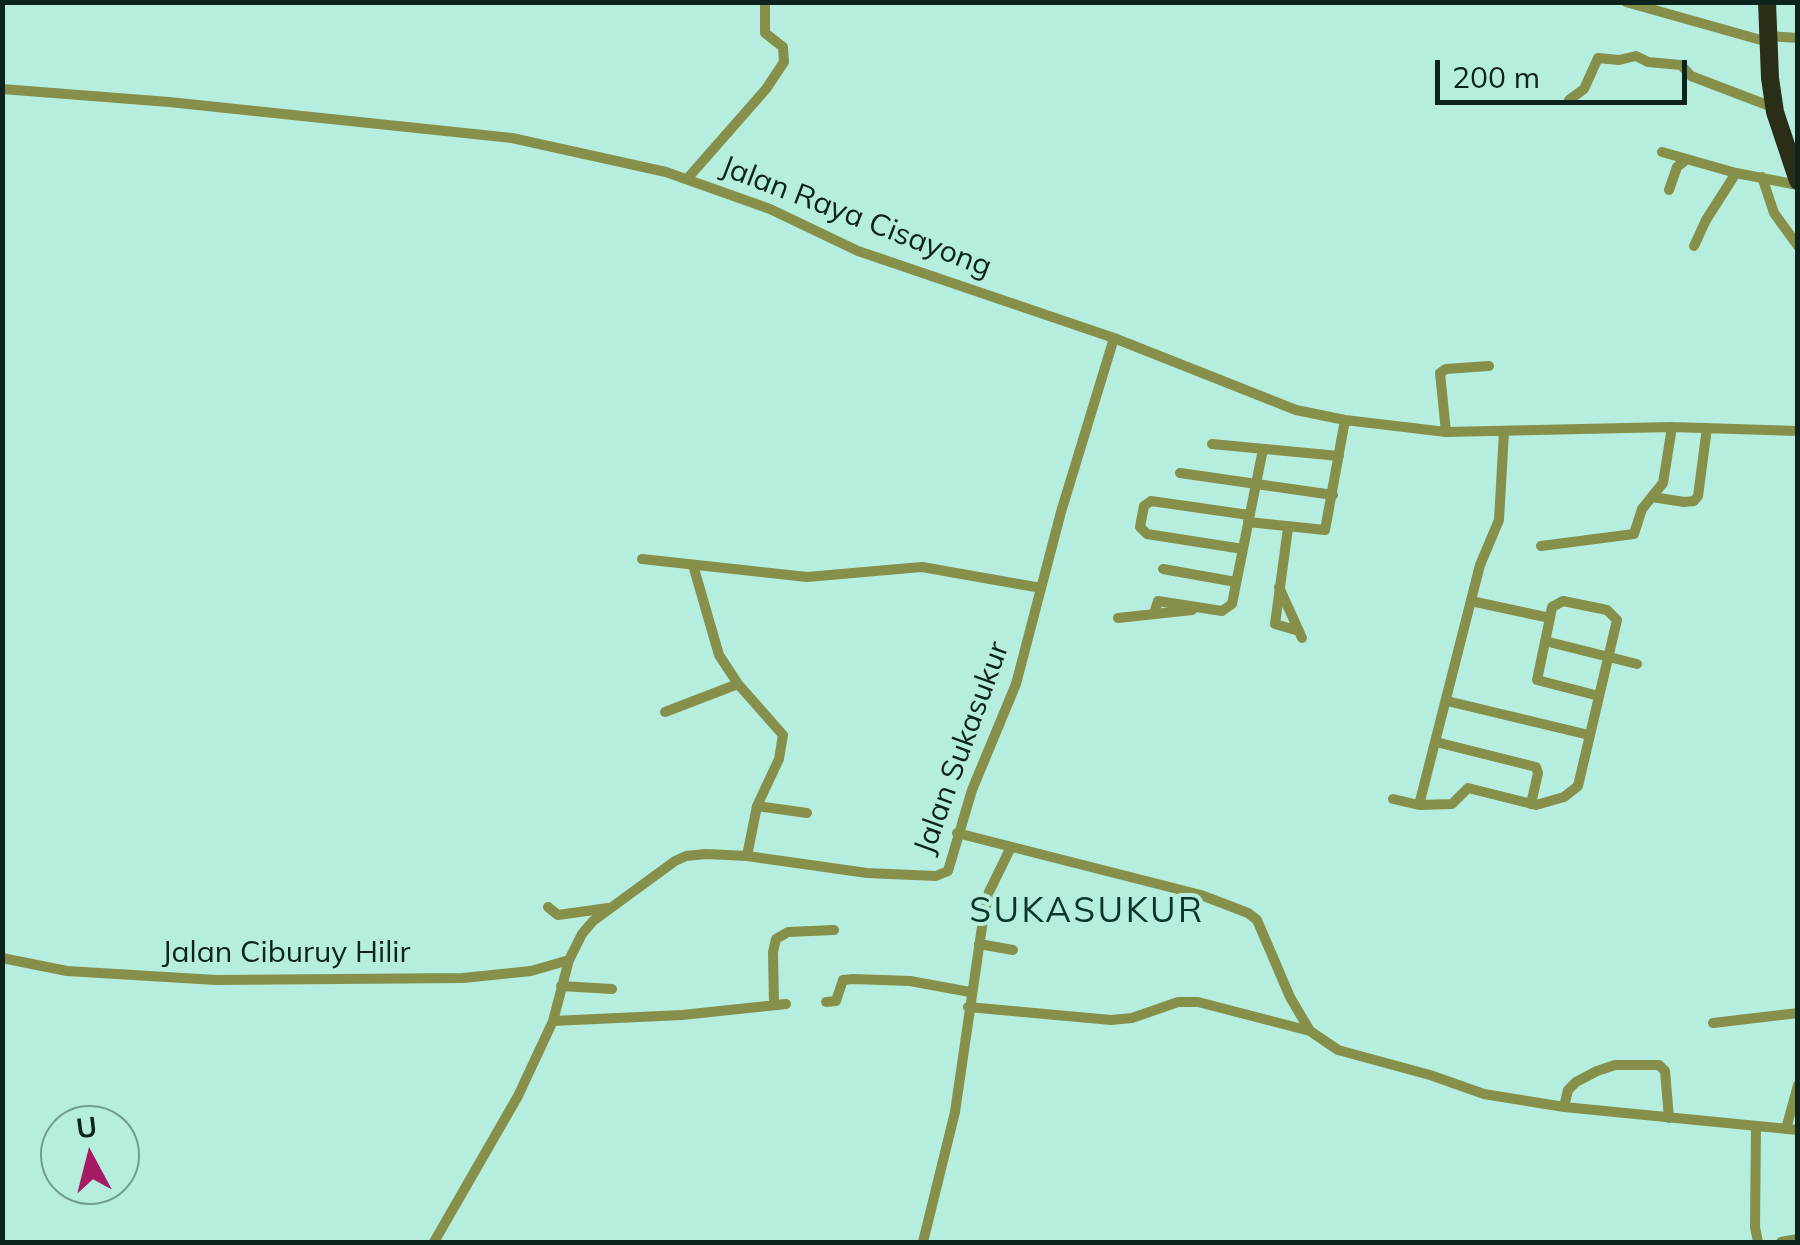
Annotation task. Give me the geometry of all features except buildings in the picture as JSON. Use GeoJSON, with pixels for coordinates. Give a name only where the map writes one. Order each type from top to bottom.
{"type":"FeatureCollection","features":[{"type":"Feature","properties":{"kind":"highway"},"geometry":{"type":"LineString","coordinates":[[1767,2],[1775,108],[1798,183]]}},
{"type":"Feature","properties":{"kind":"street"},"geometry":{"type":"LineString","coordinates":[[687,179],[784,62],[782,47],[766,32],[765,2]]}},
{"type":"Feature","properties":{"kind":"street"},"geometry":{"type":"LineString","coordinates":[[1626,2],[1769,54],[1798,38]]}},
{"type":"Feature","properties":{"kind":"street"},"geometry":{"type":"LineString","coordinates":[[1569,100],[1584,90],[1598,58],[1619,60],[1636,56],[1653,63],[1681,65],[1692,76],[1775,108]]}},
{"type":"Feature","properties":{"kind":"street","name":"Jalan Raya Cisayong"},"geometry":{"type":"LineString","coordinates":[[2,89],[169,102],[512,138],[687,179],[770,209],[858,251],[1114,338],[1296,410],[1345,420],[1446,432],[1672,427],[1798,431]]}},
{"type":"Feature","properties":{"kind":"street"},"geometry":{"type":"LineString","coordinates":[[1662,152],[1736,173],[1798,183]]}},
{"type":"Feature","properties":{"kind":"street"},"geometry":{"type":"LineString","coordinates":[[1669,190],[1677,167],[1686,159]]}},
{"type":"Feature","properties":{"kind":"street"},"geometry":{"type":"LineString","coordinates":[[1694,246],[1736,173]]}},
{"type":"Feature","properties":{"kind":"street"},"geometry":{"type":"LineString","coordinates":[[1762,177],[1774,213],[1798,246]]}},
{"type":"Feature","properties":{"kind":"street","name":"Jalan Sukasukur"},"geometry":{"type":"LineString","coordinates":[[434,1242],[518,1096],[553,1021],[569,960],[592,921],[686,856],[747,856],[824,869],[936,876],[952,865],[957,832],[1016,684],[1114,338]]}},
{"type":"Feature","properties":{"kind":"street"},"geometry":{"type":"LineString","coordinates":[[1446,432],[1440,374],[1446,369],[1490,366]]}},
{"type":"Feature","properties":{"kind":"street"},"geometry":{"type":"LineString","coordinates":[[1243,548],[1147,534],[1140,526],[1144,506],[1151,501],[1288,528],[1325,530],[1345,420]]}},
{"type":"Feature","properties":{"kind":"street"},"geometry":{"type":"LineString","coordinates":[[1542,546],[1630,536],[1636,532],[1642,509],[1666,473],[1672,427]]}},
{"type":"Feature","properties":{"kind":"street"},"geometry":{"type":"LineString","coordinates":[[1652,498],[1684,502],[1694,501],[1698,496],[1707,428]]}},
{"type":"Feature","properties":{"kind":"street"},"geometry":{"type":"LineString","coordinates":[[1419,804],[1480,564],[1499,520],[1504,432]]}},
{"type":"Feature","properties":{"kind":"street"},"geometry":{"type":"LineString","coordinates":[[1212,444],[1339,456]]}},
{"type":"Feature","properties":{"kind":"street"},"geometry":{"type":"LineString","coordinates":[[1118,618],[1154,614],[1158,602],[1229,608],[1262,449]]}},
{"type":"Feature","properties":{"kind":"street"},"geometry":{"type":"LineString","coordinates":[[1180,473],[1333,495]]}},
{"type":"Feature","properties":{"kind":"street"},"geometry":{"type":"LineString","coordinates":[[1279,586],[1300,634],[1274,624],[1279,586],[1288,528]]}},
{"type":"Feature","properties":{"kind":"street"},"geometry":{"type":"LineString","coordinates":[[642,559],[807,577],[922,566],[1041,588]]}},
{"type":"Feature","properties":{"kind":"street"},"geometry":{"type":"LineString","coordinates":[[693,565],[713,640],[738,684],[783,735],[779,760],[757,806],[747,856]]}},
{"type":"Feature","properties":{"kind":"street"},"geometry":{"type":"LineString","coordinates":[[1163,569],[1236,582]]}},
{"type":"Feature","properties":{"kind":"street"},"geometry":{"type":"LineString","coordinates":[[1471,600],[1550,618]]}},
{"type":"Feature","properties":{"kind":"street"},"geometry":{"type":"LineString","coordinates":[[1393,800],[1452,804],[1468,788],[1531,804],[1564,797],[1578,786],[1616,631],[1613,613],[1558,601],[1552,607],[1537,680],[1600,696]]}},
{"type":"Feature","properties":{"kind":"street"},"geometry":{"type":"LineString","coordinates":[[1545,641],[1637,664]]}},
{"type":"Feature","properties":{"kind":"street"},"geometry":{"type":"LineString","coordinates":[[665,712],[738,684]]}},
{"type":"Feature","properties":{"kind":"street"},"geometry":{"type":"LineString","coordinates":[[1448,701],[1589,735]]}},
{"type":"Feature","properties":{"kind":"street"},"geometry":{"type":"LineString","coordinates":[[1436,742],[1538,768],[1531,804]]}},
{"type":"Feature","properties":{"kind":"street"},"geometry":{"type":"LineString","coordinates":[[757,806],[807,813]]}},
{"type":"Feature","properties":{"kind":"street"},"geometry":{"type":"LineString","coordinates":[[957,832],[1201,895],[1248,913],[1257,920],[1290,997],[1310,1031]]}},
{"type":"Feature","properties":{"kind":"street"},"geometry":{"type":"LineString","coordinates":[[923,1242],[956,1112],[970,992],[989,892],[1011,847]]}},
{"type":"Feature","properties":{"kind":"street"},"geometry":{"type":"LineString","coordinates":[[548,907],[558,915],[612,907]]}},
{"type":"Feature","properties":{"kind":"street"},"geometry":{"type":"LineString","coordinates":[[553,1021],[682,1015],[780,1005],[772,952],[776,940],[788,932],[834,930]]}},
{"type":"Feature","properties":{"kind":"street"},"geometry":{"type":"LineString","coordinates":[[978,944],[1014,950]]}},
{"type":"Feature","properties":{"kind":"street","name":"Jalan Ciburuy Hilir"},"geometry":{"type":"LineString","coordinates":[[2,958],[67,972],[216,980],[463,978],[531,971],[569,960]]}},
{"type":"Feature","properties":{"kind":"street"},"geometry":{"type":"LineString","coordinates":[[826,1002],[836,1001],[840,983],[853,979],[910,981],[970,992]]}},
{"type":"Feature","properties":{"kind":"street"},"geometry":{"type":"LineString","coordinates":[[561,986],[612,989]]}},
{"type":"Feature","properties":{"kind":"street"},"geometry":{"type":"LineString","coordinates":[[968,1007],[1111,1020],[1132,1018],[1178,1002],[1198,1002],[1310,1031],[1338,1050],[1484,1094],[1669,1118],[1792,1129],[1798,1085]]}},
{"type":"Feature","properties":{"kind":"street"},"geometry":{"type":"LineString","coordinates":[[1713,1024],[1798,1013]]}},
{"type":"Feature","properties":{"kind":"street"},"geometry":{"type":"LineString","coordinates":[[1564,1106],[1568,1090],[1597,1071],[1615,1065],[1659,1065],[1665,1071],[1669,1118]]}},
{"type":"Feature","properties":{"kind":"street"},"geometry":{"type":"LineString","coordinates":[[1756,1126],[1758,1242]]}},
{"type":"Feature","properties":{"kind":"street"},"geometry":{"type":"LineString","coordinates":[[1781,1242],[1798,1239]]}},
{"type":"Feature","properties":{"kind":"district","name":"SUKASUKUR"},"geometry":{"type":"Point","coordinates":[1087,911]}}]}
